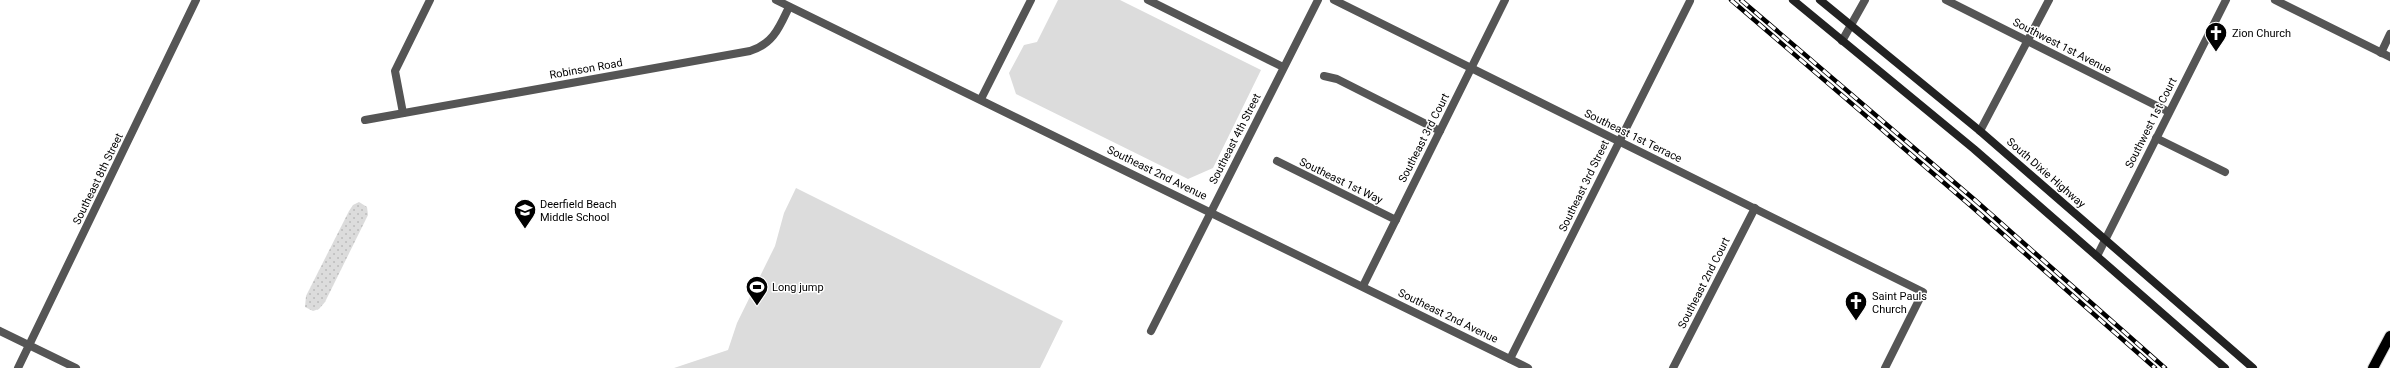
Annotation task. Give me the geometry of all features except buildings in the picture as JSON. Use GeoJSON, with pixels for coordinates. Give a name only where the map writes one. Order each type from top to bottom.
{"type":"FeatureCollection","features":[{"type":"Feature","properties":{"kind":"main road"},"geometry":{"type":"LineString","coordinates":[[1793,0],[1974,149],[2225,368]]}},
{"type":"Feature","properties":{"kind":"main road","name":"South Dixie Highway"},"geometry":{"type":"LineString","coordinates":[[1820,0],[1980,131],[2253,368]]}},
{"type":"Feature","properties":{"kind":"main road"},"geometry":{"type":"LineString","coordinates":[[2373,368],[2390,336]]}},
{"type":"Feature","properties":{"kind":"street","name":"Southeast 8th Street"},"geometry":{"type":"LineString","coordinates":[[18,368],[196,0]]}},
{"type":"Feature","properties":{"kind":"street"},"geometry":{"type":"LineString","coordinates":[[403,113],[395,71],[430,0]]}},
{"type":"Feature","properties":{"kind":"street","name":"Southeast 2nd Avenue"},"geometry":{"type":"LineString","coordinates":[[776,0],[1211,211],[1528,368]]}},
{"type":"Feature","properties":{"kind":"street"},"geometry":{"type":"LineString","coordinates":[[981,99],[1031,0]]}},
{"type":"Feature","properties":{"kind":"street"},"geometry":{"type":"LineString","coordinates":[[1148,0],[1283,67]]}},
{"type":"Feature","properties":{"kind":"street","name":"Southeast 4th Street"},"geometry":{"type":"LineString","coordinates":[[1151,331],[1318,0]]}},
{"type":"Feature","properties":{"kind":"street","name":"Southeast 1st Terrace"},"geometry":{"type":"LineString","coordinates":[[1334,0],[1923,292],[1885,368]]}},
{"type":"Feature","properties":{"kind":"street","name":"Southeast 3rd Court"},"geometry":{"type":"LineString","coordinates":[[1363,286],[1505,0]]}},
{"type":"Feature","properties":{"kind":"street"},"geometry":{"type":"LineString","coordinates":[[1842,41],[1865,0]]}},
{"type":"Feature","properties":{"kind":"street","name":"Southwest 1st Avenue"},"geometry":{"type":"LineString","coordinates":[[1946,0],[2168,112]]}},
{"type":"Feature","properties":{"kind":"street"},"geometry":{"type":"LineString","coordinates":[[1980,131],[2049,0]]}},
{"type":"Feature","properties":{"kind":"street","name":"Southwest 1st Court"},"geometry":{"type":"LineString","coordinates":[[2097,256],[2168,112],[2226,0]]}},
{"type":"Feature","properties":{"kind":"street"},"geometry":{"type":"LineString","coordinates":[[2275,0],[2390,57]]}},
{"type":"Feature","properties":{"kind":"street","name":"Southeast 3rd Street"},"geometry":{"type":"LineString","coordinates":[[1510,359],[1618,141],[1690,1]]}},
{"type":"Feature","properties":{"kind":"street","name":"Robinson Road"},"geometry":{"type":"LineString","coordinates":[[365,120],[750,51],[764,47],[780,25],[789,7]]}},
{"type":"Feature","properties":{"kind":"street"},"geometry":{"type":"LineString","coordinates":[[2381,53],[2390,34]]}},
{"type":"Feature","properties":{"kind":"street"},"geometry":{"type":"LineString","coordinates":[[1324,76],[1337,79],[1440,131]]}},
{"type":"Feature","properties":{"kind":"street"},"geometry":{"type":"LineString","coordinates":[[2156,138],[2224,172]]}},
{"type":"Feature","properties":{"kind":"street","name":"Southeast 1st Way"},"geometry":{"type":"LineString","coordinates":[[1277,161],[1396,220]]}},
{"type":"Feature","properties":{"kind":"street","name":"Southeast 2nd Court"},"geometry":{"type":"LineString","coordinates":[[1674,368],[1754,208]]}},
{"type":"Feature","properties":{"kind":"street"},"geometry":{"type":"LineString","coordinates":[[0,331],[76,368]]}},
{"type":"Feature","properties":{"kind":"shaded area"},"geometry":{"type":"Polygon","coordinates":[[[1058,0],[1120,0],[1261,70],[1213,168],[1188,179],[1016,94],[1009,73],[1024,45],[1037,42],[1058,0]]]}},
{"type":"Feature","properties":{"kind":"shaded area"},"geometry":{"type":"Polygon","coordinates":[[[796,188],[1063,321],[1040,368],[674,368],[728,350],[737,323],[775,246],[784,213],[796,188]]]}},
{"type":"Feature","properties":{"kind":"shaded area"},"geometry":{"type":"Polygon","coordinates":[[[359,202],[367,207],[368,215],[325,302],[319,309],[313,311],[305,307],[306,296],[349,211],[353,205],[359,202]]]}},
{"type":"Feature","properties":{"kind":"railway"},"geometry":{"type":"LineString","coordinates":[[1731,0],[1971,206],[2155,368]]}},
{"type":"Feature","properties":{"kind":"railway"},"geometry":{"type":"LineString","coordinates":[[1741,0],[1975,200],[2165,368]]}},
{"type":"Feature","properties":{"kind":"place","name":"Zion Church"},"geometry":{"type":"Point","coordinates":[2216,52]}},
{"type":"Feature","properties":{"kind":"place","name":"Deerfield Beach Middle School"},"geometry":{"type":"Point","coordinates":[525,230]}},
{"type":"Feature","properties":{"kind":"place","name":"Long jump"},"geometry":{"type":"Point","coordinates":[757,306]}},
{"type":"Feature","properties":{"kind":"place","name":"Saint Pauls Church"},"geometry":{"type":"Point","coordinates":[1856,322]}}]}
